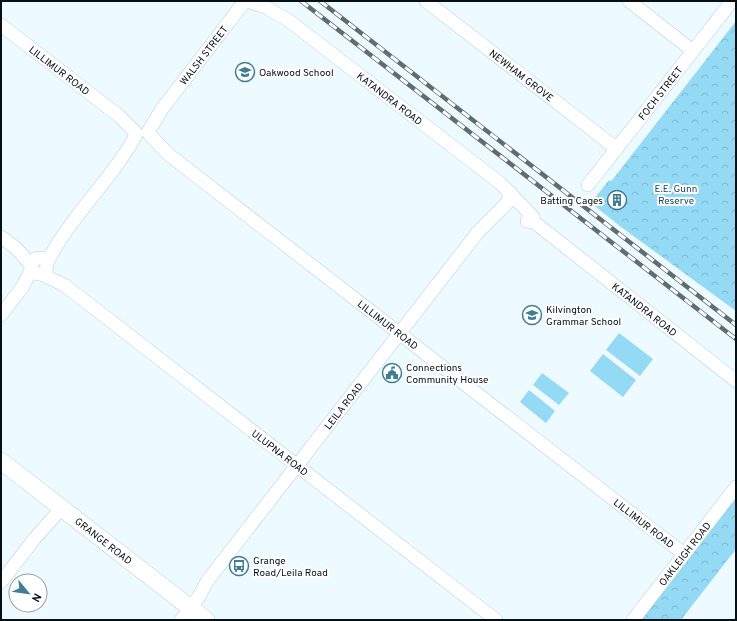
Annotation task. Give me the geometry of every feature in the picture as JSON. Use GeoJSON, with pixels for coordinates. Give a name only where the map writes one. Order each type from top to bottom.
{"type":"FeatureCollection","features":[{"type":"Feature","properties":{"kind":"main road","name":"GRANGE ROAD"},"geometry":{"type":"LineString","coordinates":[[1,461],[185,611],[206,620]]}},
{"type":"Feature","properties":{"kind":"street","name":"KATANDRA ROAD"},"geometry":{"type":"LineString","coordinates":[[246,1],[265,8],[288,20],[492,178],[507,196],[533,217],[534,222],[736,381]]}},
{"type":"Feature","properties":{"kind":"street","name":"WALSH STREET"},"geometry":{"type":"LineString","coordinates":[[1,315],[246,1]]}},
{"type":"Feature","properties":{"kind":"street","name":"KATANDRA ROAD"},"geometry":{"type":"LineString","coordinates":[[266,1],[283,13],[288,20]]}},
{"type":"Feature","properties":{"kind":"street","name":"NEWHAM GROVE"},"geometry":{"type":"LineString","coordinates":[[426,1],[617,150]]}},
{"type":"Feature","properties":{"kind":"street"},"geometry":{"type":"LineString","coordinates":[[629,1],[693,51]]}},
{"type":"Feature","properties":{"kind":"street","name":"FOCH STREET"},"geometry":{"type":"LineString","coordinates":[[588,185],[617,150],[732,1]]}},
{"type":"Feature","properties":{"kind":"street","name":"LILLIMUR ROAD"},"geometry":{"type":"LineString","coordinates":[[1,25],[684,554]]}},
{"type":"Feature","properties":{"kind":"street","name":"LEILA ROAD"},"geometry":{"type":"LineString","coordinates":[[174,620],[185,611],[507,196]]}},
{"type":"Feature","properties":{"kind":"street","name":"ULUPNA ROAD"},"geometry":{"type":"LineString","coordinates":[[1,236],[496,620]]}},
{"type":"Feature","properties":{"kind":"street","name":"OAKLEIGH ROAD"},"geometry":{"type":"LineString","coordinates":[[633,620],[736,487]]}},
{"type":"Feature","properties":{"kind":"street"},"geometry":{"type":"LineString","coordinates":[[1,582],[59,507]]}},
{"type":"Feature","properties":{"kind":"green space","name":"E.E. Gunn Reserve"},"geometry":{"type":"Polygon","coordinates":[[[736,21],[736,311],[621,227],[591,203],[609,180],[611,181],[613,179],[736,21]]]}},
{"type":"Feature","properties":{"kind":"green space"},"geometry":{"type":"Polygon","coordinates":[[[619,333],[653,359],[640,376],[606,350],[619,333]]]}},
{"type":"Feature","properties":{"kind":"green space"},"geometry":{"type":"Polygon","coordinates":[[[603,354],[636,380],[623,397],[590,371],[603,354]]]}},
{"type":"Feature","properties":{"kind":"green space"},"geometry":{"type":"Polygon","coordinates":[[[542,373],[569,393],[559,405],[533,385],[542,373]]]}},
{"type":"Feature","properties":{"kind":"green space"},"geometry":{"type":"Polygon","coordinates":[[[529,390],[555,411],[546,423],[520,402],[529,390]]]}},
{"type":"Feature","properties":{"kind":"green space"},"geometry":{"type":"Polygon","coordinates":[[[736,496],[736,549],[681,620],[641,620],[736,496]]]}},
{"type":"Feature","properties":{"kind":"railway"},"geometry":{"type":"LineString","coordinates":[[301,1],[736,339]]}},
{"type":"Feature","properties":{"kind":"railway"},"geometry":{"type":"LineString","coordinates":[[320,1],[736,325]]}},
{"type":"Feature","properties":{"kind":"place","name":"Oakwood School"},"geometry":{"type":"Point","coordinates":[245,72]}},
{"type":"Feature","properties":{"kind":"place","name":"Batting Cages"},"geometry":{"type":"Point","coordinates":[617,200]}},
{"type":"Feature","properties":{"kind":"place","name":"Kilvington Grammar School"},"geometry":{"type":"Point","coordinates":[532,315]}},
{"type":"Feature","properties":{"kind":"place","name":"Connections Community House"},"geometry":{"type":"Point","coordinates":[392,373]}},
{"type":"Feature","properties":{"kind":"place","name":"Grange Road/Leila Road"},"geometry":{"type":"Point","coordinates":[239,566]}}]}
